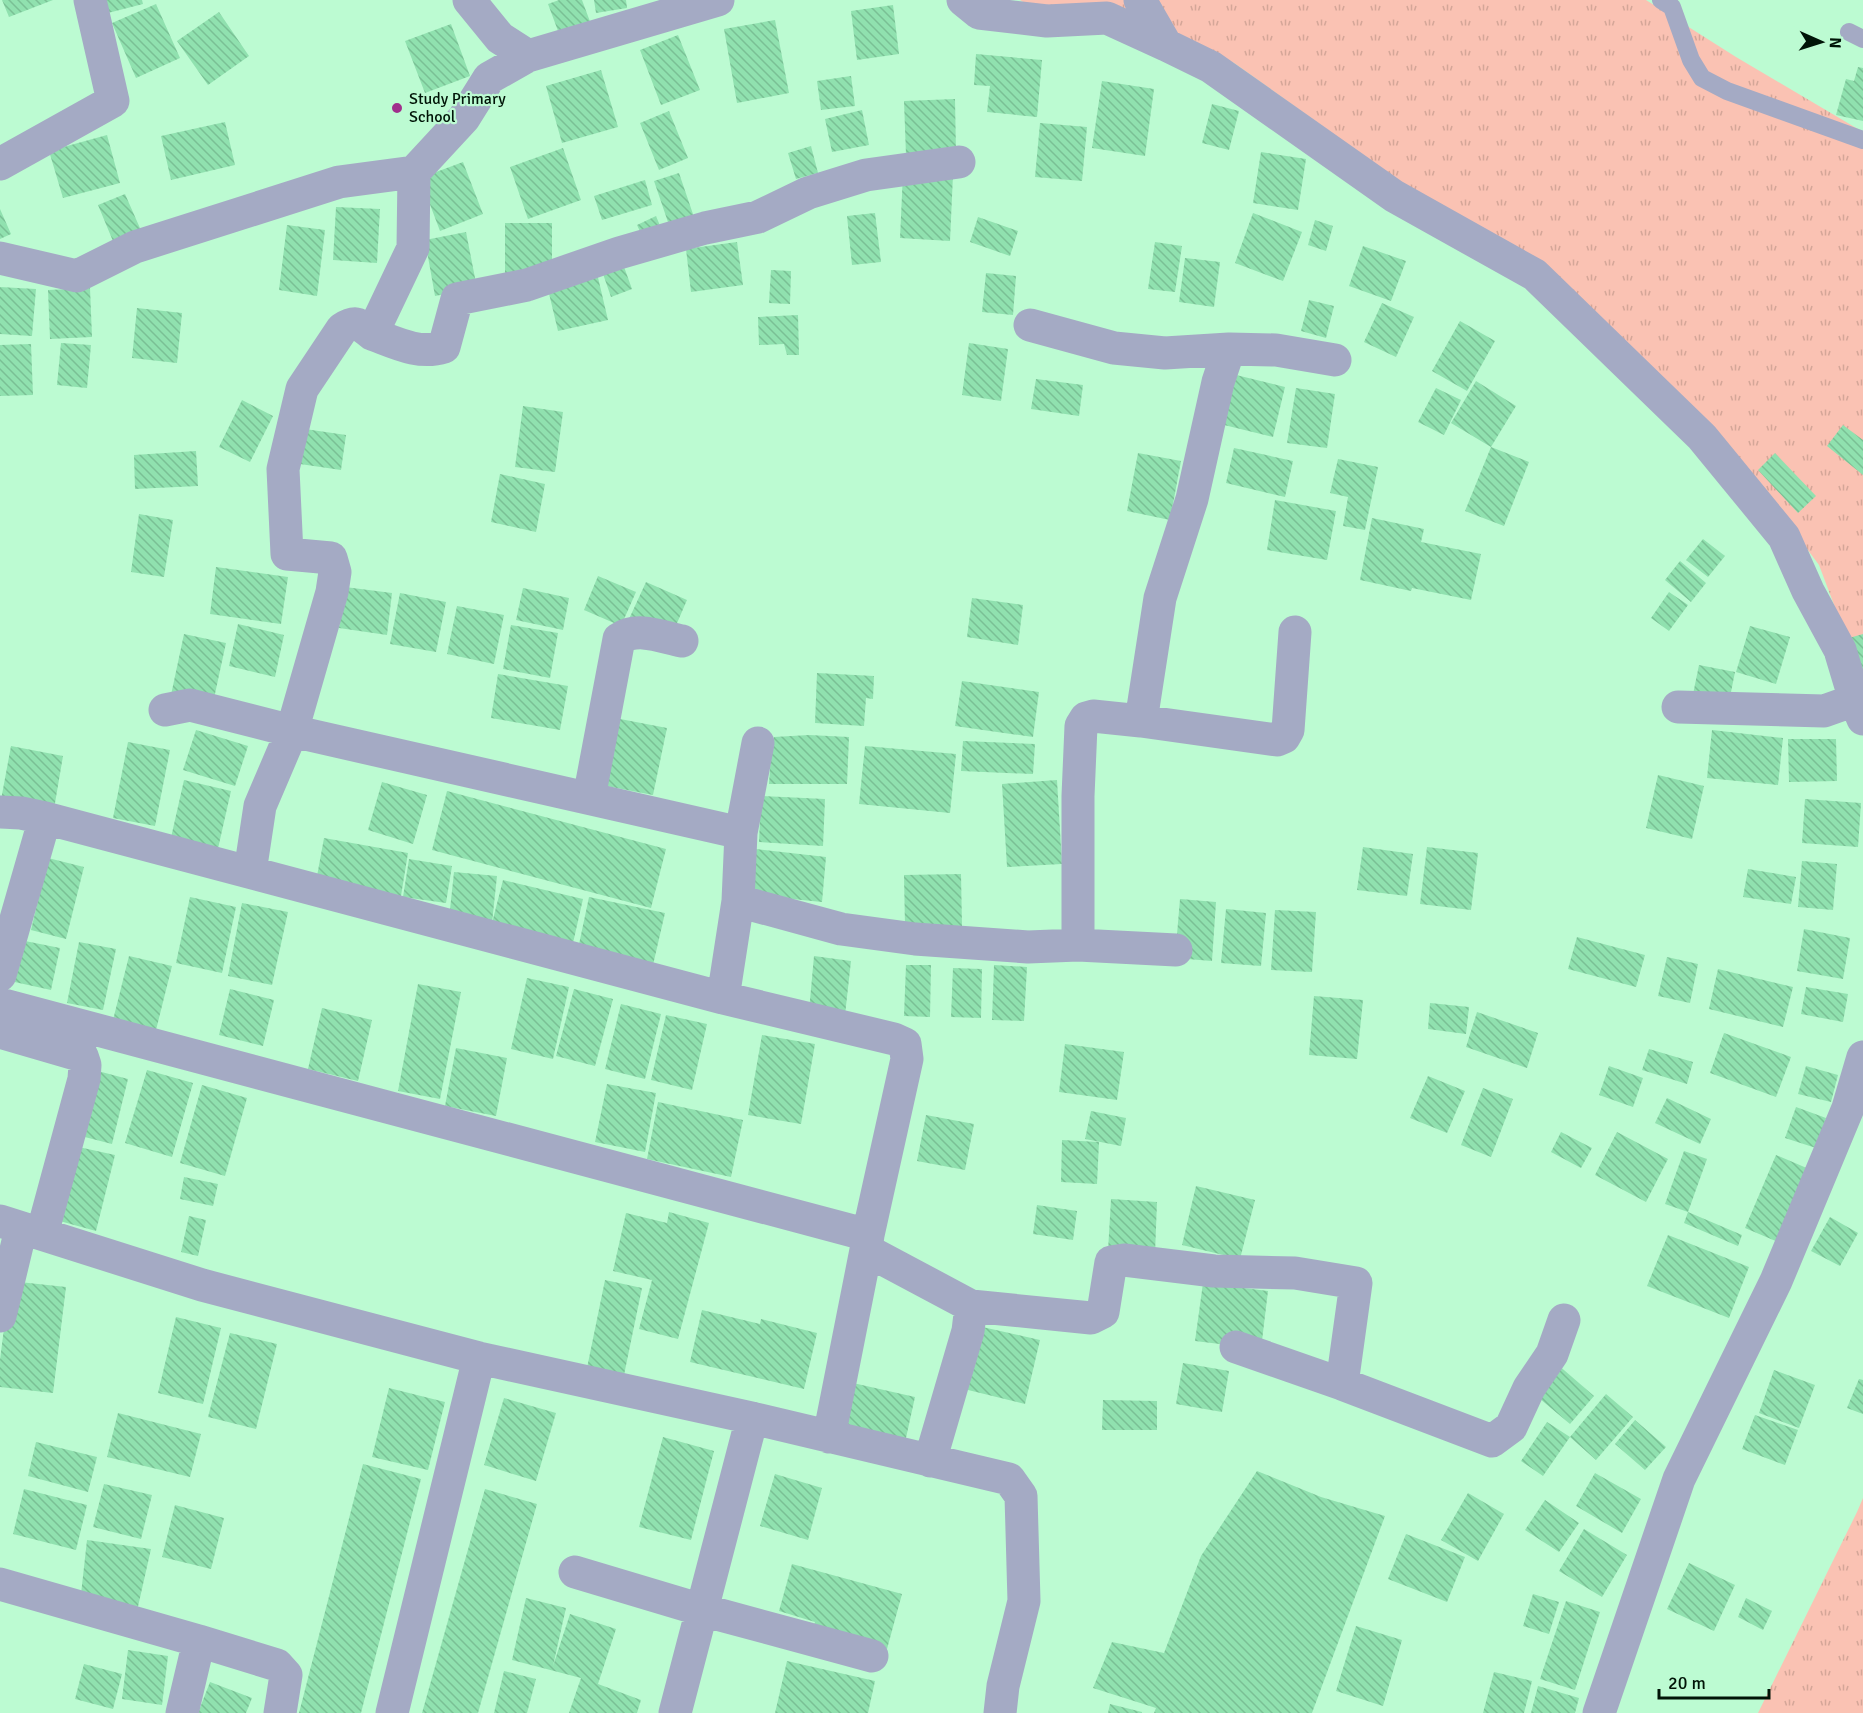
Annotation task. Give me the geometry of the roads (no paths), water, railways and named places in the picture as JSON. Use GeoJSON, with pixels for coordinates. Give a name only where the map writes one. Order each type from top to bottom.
{"type":"FeatureCollection","features":[{"type":"Feature","properties":{"kind":"street"},"geometry":{"type":"LineString","coordinates":[[0,164],[113,101],[90,0]]}},
{"type":"Feature","properties":{"kind":"street"},"geometry":{"type":"LineString","coordinates":[[469,0],[500,38],[528,56]]}},
{"type":"Feature","properties":{"kind":"street"},"geometry":{"type":"LineString","coordinates":[[0,258],[77,276],[135,247],[339,182],[414,172],[465,118],[489,78],[528,56],[718,0]]}},
{"type":"Feature","properties":{"kind":"street"},"geometry":{"type":"LineString","coordinates":[[963,0],[979,13],[1047,21],[1107,18],[1211,68],[1394,196],[1535,275],[1702,437],[1784,537],[1808,591],[1840,650],[1859,710],[1678,707]]}},
{"type":"Feature","properties":{"kind":"street"},"geometry":{"type":"LineString","coordinates":[[1140,0],[1166,45]]}},
{"type":"Feature","properties":{"kind":"street"},"geometry":{"type":"LineString","coordinates":[[250,872],[260,806],[292,731],[332,592],[335,572],[331,558],[287,554],[283,469],[302,389],[342,329],[351,323],[358,324],[372,334],[411,349],[432,351],[444,347],[457,299],[527,285],[619,253],[705,228],[758,217],[808,193],[866,175],[959,162]]}},
{"type":"Feature","properties":{"kind":"street"},"geometry":{"type":"LineString","coordinates":[[372,334],[413,248],[414,172]]}},
{"type":"Feature","properties":{"kind":"street"},"geometry":{"type":"LineString","coordinates":[[1030,325],[1124,349],[1165,353],[1229,349],[1276,350],[1335,360]]}},
{"type":"Feature","properties":{"kind":"street"},"geometry":{"type":"LineString","coordinates":[[1141,721],[1160,598],[1192,499],[1218,382],[1229,349]]}},
{"type":"Feature","properties":{"kind":"street"},"geometry":{"type":"LineString","coordinates":[[589,798],[619,639],[635,632],[682,641]]}},
{"type":"Feature","properties":{"kind":"street"},"geometry":{"type":"LineString","coordinates":[[1078,945],[1078,796],[1081,726],[1086,718],[1094,716],[1141,721],[1277,740],[1284,737],[1288,730],[1295,632]]}},
{"type":"Feature","properties":{"kind":"street"},"geometry":{"type":"LineString","coordinates":[[165,710],[190,705],[292,731],[741,833]]}},
{"type":"Feature","properties":{"kind":"street"},"geometry":{"type":"LineString","coordinates":[[723,998],[738,901],[741,833],[758,743]]}},
{"type":"Feature","properties":{"kind":"street"},"geometry":{"type":"LineString","coordinates":[[0,812],[45,818],[723,998],[894,1039],[904,1044],[907,1059],[867,1243],[829,1437]]}},
{"type":"Feature","properties":{"kind":"street"},"geometry":{"type":"LineString","coordinates":[[0,975],[45,818]]}},
{"type":"Feature","properties":{"kind":"street"},"geometry":{"type":"LineString","coordinates":[[738,901],[841,929],[915,939],[1028,946],[1078,945],[1176,950]]}},
{"type":"Feature","properties":{"kind":"street"},"geometry":{"type":"LineString","coordinates":[[0,1004],[867,1243],[971,1306],[1091,1318],[1103,1312],[1111,1262],[1124,1260],[1214,1271],[1295,1273],[1356,1283],[1342,1384]]}},
{"type":"Feature","properties":{"kind":"street"},"geometry":{"type":"LineString","coordinates":[[0,1032],[82,1056],[85,1065],[84,1079],[21,1228],[0,1316]]}},
{"type":"Feature","properties":{"kind":"street"},"geometry":{"type":"LineString","coordinates":[[1599,1713],[1679,1479],[1776,1281],[1848,1108],[1863,1058]]}},
{"type":"Feature","properties":{"kind":"street"},"geometry":{"type":"LineString","coordinates":[[21,1228],[202,1285],[479,1358],[752,1418],[1009,1479],[1021,1496],[1024,1601],[1003,1686],[1000,1713]]}},
{"type":"Feature","properties":{"kind":"street"},"geometry":{"type":"LineString","coordinates":[[930,1461],[968,1331],[971,1306]]}},
{"type":"Feature","properties":{"kind":"street"},"geometry":{"type":"LineString","coordinates":[[1236,1347],[1342,1384],[1492,1441],[1511,1427],[1529,1388],[1552,1354],[1564,1320]]}},
{"type":"Feature","properties":{"kind":"street"},"geometry":{"type":"LineString","coordinates":[[392,1713],[479,1358]]}},
{"type":"Feature","properties":{"kind":"street"},"geometry":{"type":"LineString","coordinates":[[675,1713],[752,1418]]}},
{"type":"Feature","properties":{"kind":"street"},"geometry":{"type":"LineString","coordinates":[[575,1572],[702,1610],[872,1656]]}},
{"type":"Feature","properties":{"kind":"street"},"geometry":{"type":"LineString","coordinates":[[0,1584],[277,1665],[286,1675],[280,1713]]}},
{"type":"Feature","properties":{"kind":"street"},"geometry":{"type":"LineString","coordinates":[[182,1713],[199,1641]]}},
{"type":"Feature","properties":{"kind":"lane"},"geometry":{"type":"LineString","coordinates":[[1661,0],[1672,7],[1690,60],[1702,78],[1726,91],[1863,140]]}},
{"type":"Feature","properties":{"kind":"place","name":"Study Primary School"},"geometry":{"type":"Point","coordinates":[397,108]}}]}
